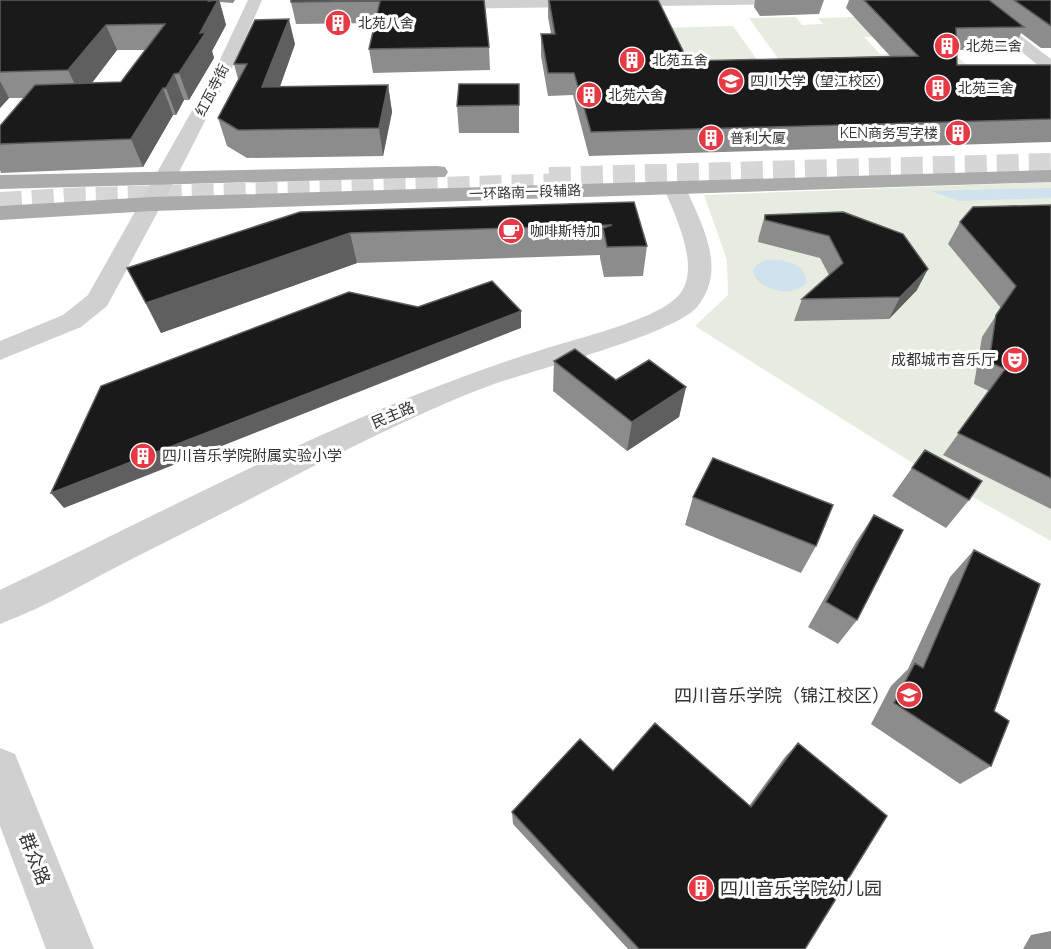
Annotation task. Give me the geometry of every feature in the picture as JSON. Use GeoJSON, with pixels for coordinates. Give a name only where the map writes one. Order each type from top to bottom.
{"type":"FeatureCollection","features":[{"type":"Feature","properties":{"kind":"main road"},"geometry":{"type":"LineString","coordinates":[[827,163],[1051,157]]}},
{"type":"Feature","properties":{"kind":"main road","name":"一环路南一段辅路"},"geometry":{"type":"LineString","coordinates":[[0,182],[462,172]]}},
{"type":"Feature","properties":{"kind":"main road","name":"一环路南一段辅路"},"geometry":{"type":"LineString","coordinates":[[0,213],[152,204],[1051,176]]}},
{"type":"Feature","properties":{"kind":"street"},"geometry":{"type":"LineString","coordinates":[[430,6],[793,0]]}},
{"type":"Feature","properties":{"kind":"street"},"geometry":{"type":"LineString","coordinates":[[965,0],[1051,67]]}},
{"type":"Feature","properties":{"kind":"street"},"geometry":{"type":"LineString","coordinates":[[232,9],[253,4]]}},
{"type":"Feature","properties":{"kind":"street","name":"红瓦寺街"},"geometry":{"type":"LineString","coordinates":[[0,351],[72,321],[98,300],[224,68],[253,4]]}},
{"type":"Feature","properties":{"kind":"street","name":"民主路"},"geometry":{"type":"LineString","coordinates":[[0,608],[376,422],[483,378],[644,326],[667,315],[687,301],[697,286],[700,274],[700,256],[675,188]]}},
{"type":"Feature","properties":{"kind":"street","name":"群众路"},"geometry":{"type":"LineString","coordinates":[[0,769],[70,949]]}},
{"type":"Feature","properties":{"kind":"shaded area"},"geometry":{"type":"Polygon","coordinates":[[[796,17],[802,25],[823,24],[818,18],[857,17],[954,35],[864,37],[880,54],[953,53],[969,67],[787,71],[749,18],[796,17]]]}},
{"type":"Feature","properties":{"kind":"shaded area"},"geometry":{"type":"Polygon","coordinates":[[[733,26],[763,68],[689,70],[596,30],[733,26]]]}},
{"type":"Feature","properties":{"kind":"shaded area"},"geometry":{"type":"Polygon","coordinates":[[[1051,182],[1051,541],[911,462],[695,326],[728,295],[727,260],[704,195],[1051,182]]]}},
{"type":"Feature","properties":{"kind":"water"},"geometry":{"type":"Polygon","coordinates":[[[1051,188],[1051,198],[959,201],[931,191],[1051,188]]]}},
{"type":"Feature","properties":{"kind":"water"},"geometry":{"type":"Polygon","coordinates":[[[767,260],[780,260],[793,264],[803,271],[806,283],[797,289],[786,291],[764,285],[757,279],[754,272],[757,265],[767,260]]]}},
{"type":"Feature","properties":{"kind":"building"},"geometry":{"type":"Polygon","coordinates":[[[0,0],[218,0],[200,33],[206,32],[179,73],[174,74],[166,88],[163,88],[131,139],[0,144],[0,126],[35,85],[121,82],[165,24],[106,25],[68,70],[0,72],[0,0]]]}},
{"type":"Feature","properties":{"kind":"building"},"geometry":{"type":"Polygon","coordinates":[[[291,0],[484,0],[489,47],[369,49],[380,1],[291,2],[291,0]]]}},
{"type":"Feature","properties":{"kind":"building"},"geometry":{"type":"Polygon","coordinates":[[[549,0],[658,0],[688,61],[918,56],[864,0],[989,0],[1024,27],[956,28],[957,65],[1051,65],[1051,119],[591,132],[574,73],[548,73],[541,34],[555,34],[549,0]]]}},
{"type":"Feature","properties":{"kind":"building"},"geometry":{"type":"Polygon","coordinates":[[[1014,0],[1051,0],[1051,26],[1014,0]]]}},
{"type":"Feature","properties":{"kind":"building"},"geometry":{"type":"Polygon","coordinates":[[[289,19],[262,87],[388,85],[379,128],[238,130],[218,118],[247,64],[234,64],[255,20],[289,19]]]}},
{"type":"Feature","properties":{"kind":"building"},"geometry":{"type":"Polygon","coordinates":[[[459,84],[519,84],[519,105],[457,106],[459,84]]]}},
{"type":"Feature","properties":{"kind":"building"},"geometry":{"type":"Polygon","coordinates":[[[634,202],[647,246],[607,247],[603,228],[612,225],[350,233],[146,303],[127,268],[300,212],[634,202]]]}},
{"type":"Feature","properties":{"kind":"building","name":"成都城市音乐厅"},"geometry":{"type":"Polygon","coordinates":[[[1051,205],[1051,478],[958,433],[1005,369],[989,362],[996,315],[1016,286],[960,222],[973,207],[1051,205]]]}},
{"type":"Feature","properties":{"kind":"building"},"geometry":{"type":"Polygon","coordinates":[[[843,212],[903,234],[928,269],[900,297],[802,299],[843,263],[829,236],[765,220],[765,215],[843,212]]]}},
{"type":"Feature","properties":{"kind":"building","name":"四川音乐学院附属实验小学"},"geometry":{"type":"Polygon","coordinates":[[[492,281],[521,311],[51,493],[101,386],[349,292],[418,307],[492,281]]]}},
{"type":"Feature","properties":{"kind":"building"},"geometry":{"type":"Polygon","coordinates":[[[575,349],[616,380],[649,360],[686,387],[632,422],[554,361],[575,349]]]}},
{"type":"Feature","properties":{"kind":"building"},"geometry":{"type":"Polygon","coordinates":[[[925,450],[982,481],[969,500],[912,468],[925,450]]]}},
{"type":"Feature","properties":{"kind":"building"},"geometry":{"type":"Polygon","coordinates":[[[713,458],[833,505],[816,546],[693,497],[713,458]]]}},
{"type":"Feature","properties":{"kind":"building"},"geometry":{"type":"Polygon","coordinates":[[[874,515],[903,530],[857,620],[826,602],[874,515]]]}},
{"type":"Feature","properties":{"kind":"building"},"geometry":{"type":"Polygon","coordinates":[[[974,550],[1040,584],[994,711],[1009,721],[991,766],[894,703],[915,663],[923,668],[974,550]]]}},
{"type":"Feature","properties":{"kind":"building","name":"四川音乐学院幼儿园"},"geometry":{"type":"Polygon","coordinates":[[[655,723],[751,807],[798,743],[887,816],[805,949],[639,949],[512,812],[580,739],[613,771],[655,723]]]}},
{"type":"Feature","properties":{"kind":"tunnel"},"geometry":{"type":"LineString","coordinates":[[549,178],[1051,164]]}},
{"type":"Feature","properties":{"kind":"tunnel"},"geometry":{"type":"LineString","coordinates":[[0,203],[64,199],[571,184]]}},
{"type":"Feature","properties":{"kind":"place","name":"北苑八舍"},"geometry":{"type":"Point","coordinates":[338,23]}},
{"type":"Feature","properties":{"kind":"place","name":"北苑二舍"},"geometry":{"type":"Point","coordinates":[947,46]}},
{"type":"Feature","properties":{"kind":"place","name":"北苑五舍"},"geometry":{"type":"Point","coordinates":[632,60]}},
{"type":"Feature","properties":{"kind":"place","name":"四川大学（望江校区）"},"geometry":{"type":"Point","coordinates":[731,81]}},
{"type":"Feature","properties":{"kind":"place","name":"北苑三舍"},"geometry":{"type":"Point","coordinates":[938,88]}},
{"type":"Feature","properties":{"kind":"place","name":"北苑六舍"},"geometry":{"type":"Point","coordinates":[589,95]}},
{"type":"Feature","properties":{"kind":"place","name":"KEN商务写字楼"},"geometry":{"type":"Point","coordinates":[958,133]}},
{"type":"Feature","properties":{"kind":"place","name":"普利大厦"},"geometry":{"type":"Point","coordinates":[711,138]}},
{"type":"Feature","properties":{"kind":"place","name":"咖啡斯特加"},"geometry":{"type":"Point","coordinates":[511,231]}},
{"type":"Feature","properties":{"kind":"place","name":"成都城市音乐厅"},"geometry":{"type":"Point","coordinates":[1015,360]}},
{"type":"Feature","properties":{"kind":"place","name":"四川音乐学院附属实验小学"},"geometry":{"type":"Point","coordinates":[143,456]}},
{"type":"Feature","properties":{"kind":"place","name":"四川音乐学院（锦江校区）"},"geometry":{"type":"Point","coordinates":[909,695]}},
{"type":"Feature","properties":{"kind":"place","name":"四川音乐学院幼儿园"},"geometry":{"type":"Point","coordinates":[701,888]}}]}
